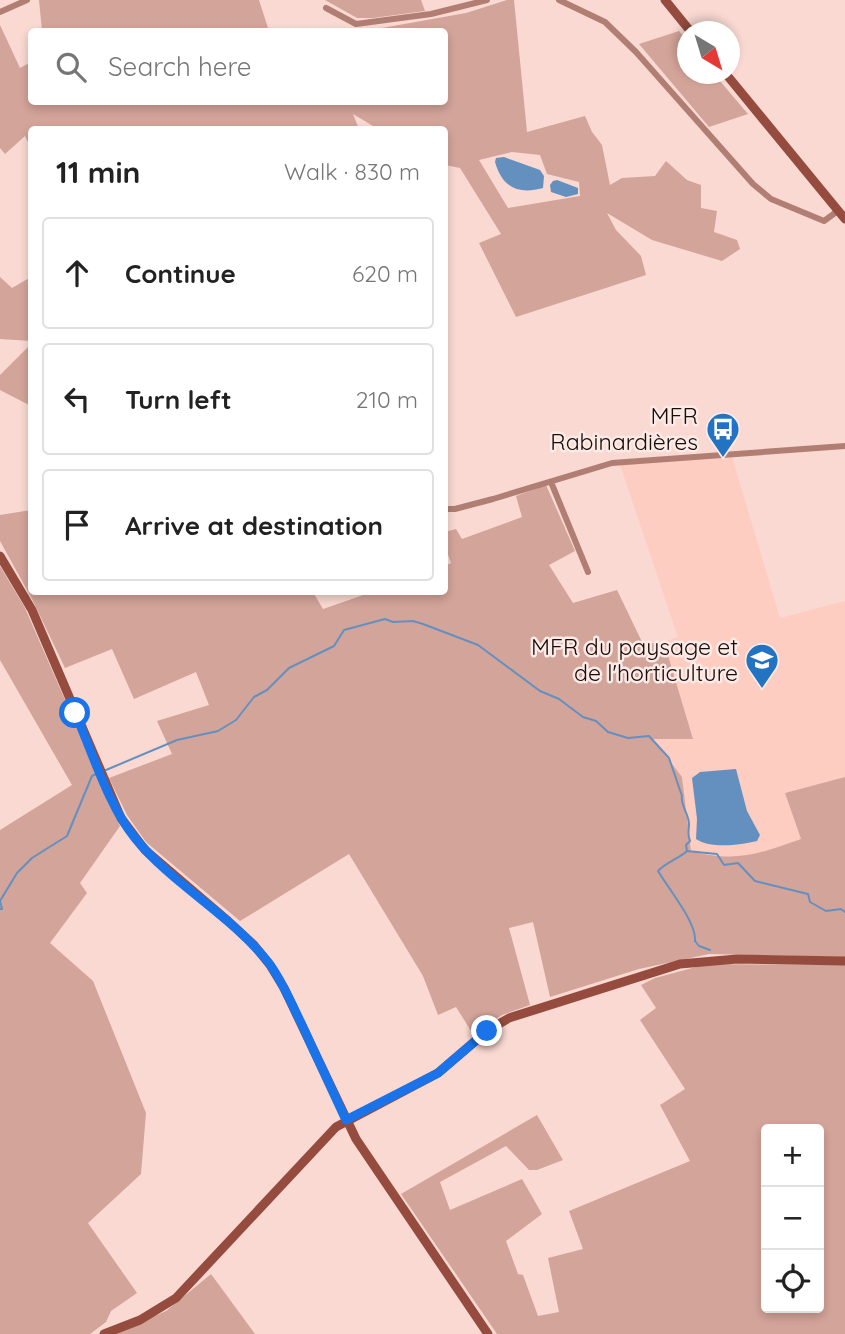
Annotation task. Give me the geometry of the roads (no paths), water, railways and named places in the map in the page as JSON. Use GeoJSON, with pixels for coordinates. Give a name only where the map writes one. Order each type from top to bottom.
{"type":"FeatureCollection","features":[{"type":"Feature","properties":{"kind":"street"},"geometry":{"type":"LineString","coordinates":[[0,12],[27,0]]}},
{"type":"Feature","properties":{"kind":"street"},"geometry":{"type":"LineString","coordinates":[[326,8],[356,24],[431,14],[487,0]]}},
{"type":"Feature","properties":{"kind":"street"},"geometry":{"type":"LineString","coordinates":[[559,0],[605,23],[628,44],[753,184],[771,199],[824,221],[839,210]]}},
{"type":"Feature","properties":{"kind":"street"},"geometry":{"type":"LineString","coordinates":[[666,0],[682,21]]}},
{"type":"Feature","properties":{"kind":"street"},"geometry":{"type":"LineString","coordinates":[[734,84],[845,219]]}},
{"type":"Feature","properties":{"kind":"street"},"geometry":{"type":"LineString","coordinates":[[448,509],[612,463],[845,446]]}},
{"type":"Feature","properties":{"kind":"street"},"geometry":{"type":"LineString","coordinates":[[551,482],[588,572]]}},
{"type":"Feature","properties":{"kind":"street"},"geometry":{"type":"LineString","coordinates":[[0,556],[32,610],[121,818],[145,850],[228,921],[254,945],[270,965],[284,988],[346,1120],[370,1162],[488,1334]]}},
{"type":"Feature","properties":{"kind":"street"},"geometry":{"type":"LineString","coordinates":[[104,1334],[140,1320],[176,1298],[336,1127],[438,1073],[496,1024],[680,964],[706,960],[845,961]]}},
{"type":"Feature","properties":{"kind":"water"},"geometry":{"type":"Polygon","coordinates":[[[504,157],[540,170],[544,176],[543,188],[526,190],[512,187],[502,178],[495,162],[496,158],[504,157]]]}},
{"type":"Feature","properties":{"kind":"water"},"geometry":{"type":"Polygon","coordinates":[[[557,180],[578,188],[578,194],[566,197],[551,192],[550,185],[557,180]]]}},
{"type":"Feature","properties":{"kind":"water"},"geometry":{"type":"Polygon","coordinates":[[[736,769],[747,811],[760,835],[757,841],[717,845],[696,839],[697,819],[692,778],[700,772],[736,769]]]}},
{"type":"Feature","properties":{"kind":"waterway"},"geometry":{"type":"LineString","coordinates":[[106,770],[177,740],[218,731],[236,720],[254,697],[267,690],[289,668],[334,646],[344,630],[385,619],[393,622],[413,621],[478,645],[540,691],[559,699],[583,717],[596,721],[608,732],[628,738],[649,736],[669,758],[689,820],[690,841],[686,845],[687,851],[658,871],[687,915],[695,941],[699,946],[710,950]]}},
{"type":"Feature","properties":{"kind":"waterway"},"geometry":{"type":"LineString","coordinates":[[0,909],[0,901],[17,873],[32,858],[67,836],[92,776],[96,774]]}},
{"type":"Feature","properties":{"kind":"waterway"},"geometry":{"type":"LineString","coordinates":[[687,851],[717,854],[724,865],[738,863],[755,881],[808,894],[810,902],[826,911],[841,909],[845,912]]}},
{"type":"Feature","properties":{"kind":"place","name":"MFR Rabinardières"},"geometry":{"type":"Point","coordinates":[723,459]}},
{"type":"Feature","properties":{"kind":"place","name":"MFR du paysage et de l'horticulture"},"geometry":{"type":"Point","coordinates":[762,690]}}]}
